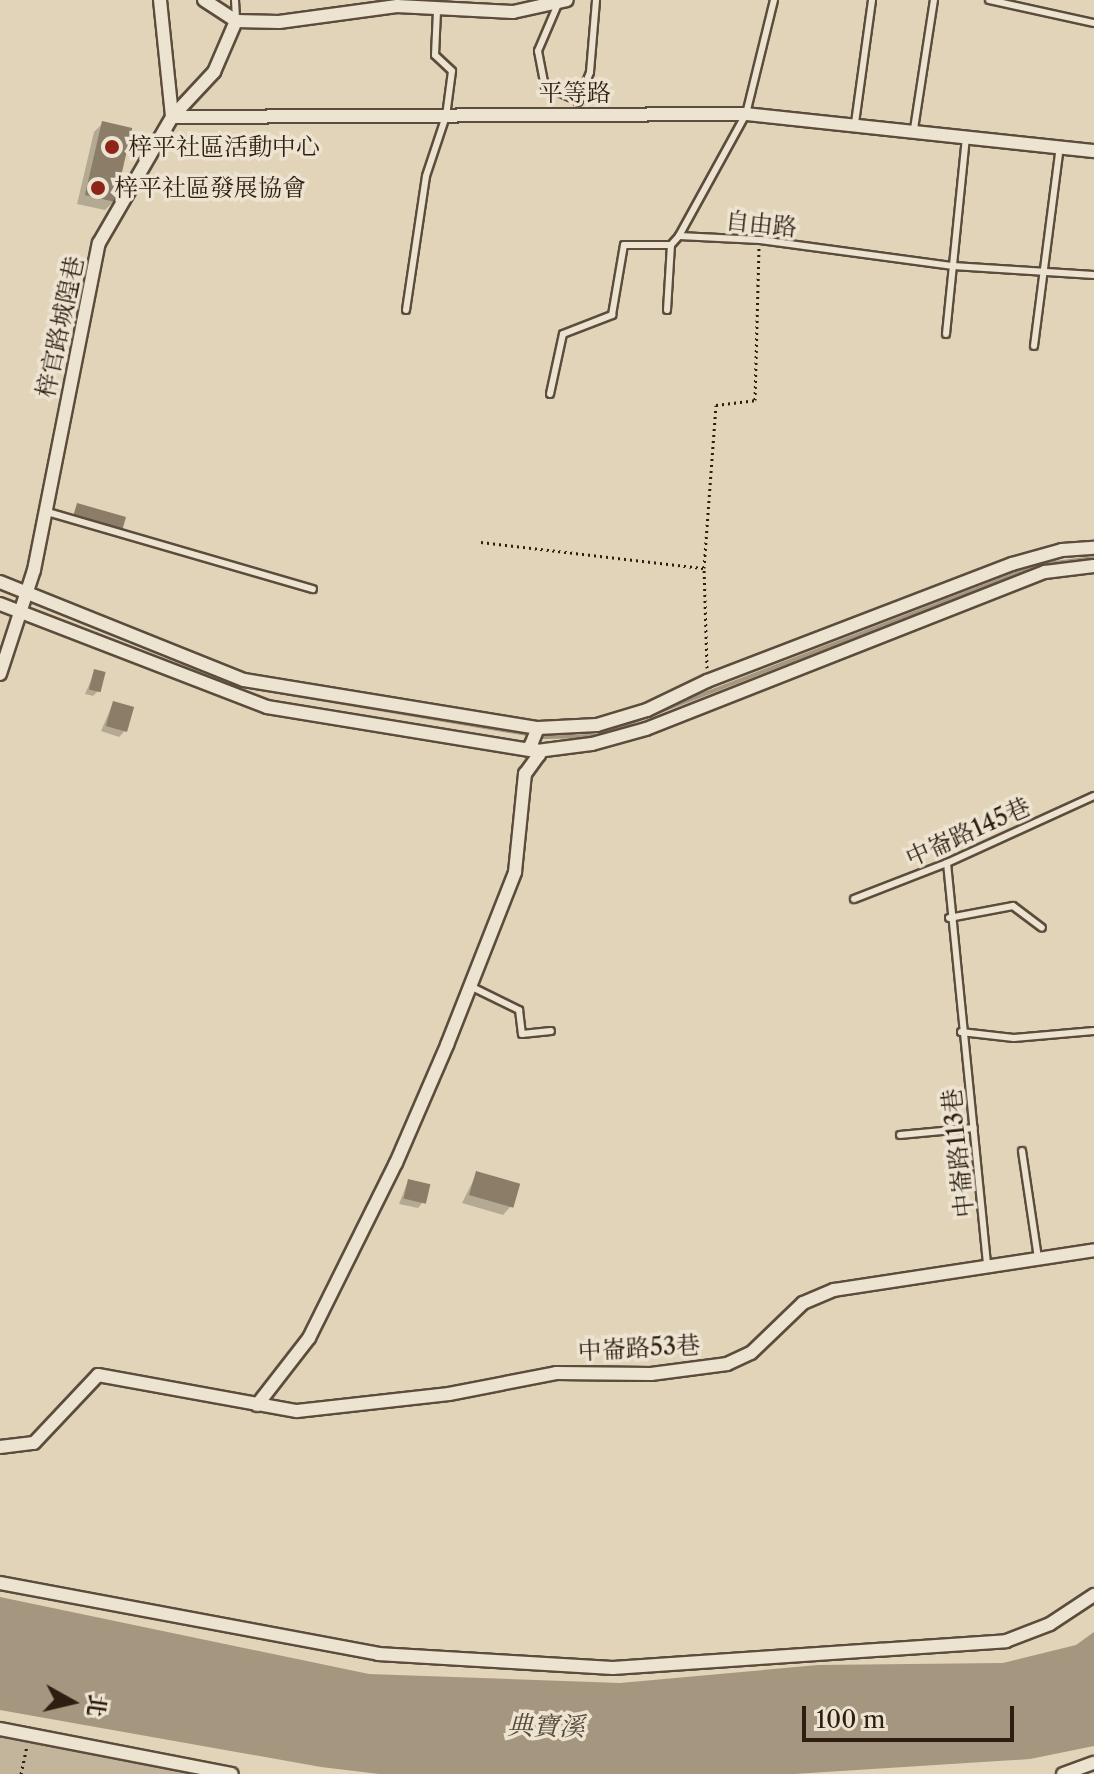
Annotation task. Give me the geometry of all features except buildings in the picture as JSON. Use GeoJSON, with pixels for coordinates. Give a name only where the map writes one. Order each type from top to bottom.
{"type":"FeatureCollection","features":[{"type":"Feature","properties":{"kind":"street"},"geometry":{"type":"LineString","coordinates":[[160,0],[172,117]]}},
{"type":"Feature","properties":{"kind":"street"},"geometry":{"type":"LineString","coordinates":[[204,0],[236,21],[279,22],[397,6],[437,11],[513,12],[562,1]]}},
{"type":"Feature","properties":{"kind":"street","name":"梓官路城隍巷"},"geometry":{"type":"LineString","coordinates":[[0,674],[27,593],[99,243],[172,117],[214,72],[236,21]]}},
{"type":"Feature","properties":{"kind":"street","name":"平等路"},"geometry":{"type":"LineString","coordinates":[[172,117],[746,114],[966,134],[1094,151]]}},
{"type":"Feature","properties":{"kind":"street"},"geometry":{"type":"LineString","coordinates":[[0,604],[268,705],[592,744],[646,729],[883,627],[1012,564],[1062,550],[1094,548]]}},
{"type":"Feature","properties":{"kind":"street"},"geometry":{"type":"LineString","coordinates":[[0,582],[244,680],[535,739],[647,710],[707,681],[883,627],[1045,572],[1094,566]]}},
{"type":"Feature","properties":{"kind":"street"},"geometry":{"type":"LineString","coordinates":[[268,705],[272,686]]}},
{"type":"Feature","properties":{"kind":"street"},"geometry":{"type":"LineString","coordinates":[[0,1447],[34,1443],[98,1375],[257,1405],[309,1338],[396,1163],[515,872],[525,774],[535,739]]}},
{"type":"Feature","properties":{"kind":"street","name":"中崙路53巷"},"geometry":{"type":"LineString","coordinates":[[257,1405],[297,1411],[449,1394],[556,1373],[651,1374],[727,1364],[751,1353],[803,1303],[834,1290],[988,1271],[1094,1250]]}},
{"type":"Feature","properties":{"kind":"street"},"geometry":{"type":"LineString","coordinates":[[0,1583],[378,1654],[613,1668],[1006,1641],[1050,1624],[1094,1595]]}},
{"type":"Feature","properties":{"kind":"street"},"geometry":{"type":"LineString","coordinates":[[0,1729],[232,1774]]}},
{"type":"Feature","properties":{"kind":"street"},"geometry":{"type":"LineString","coordinates":[[1063,1774],[1094,1763]]}},
{"type":"Feature","properties":{"kind":"lane"},"geometry":{"type":"LineString","coordinates":[[235,0],[236,21]]}},
{"type":"Feature","properties":{"kind":"lane"},"geometry":{"type":"LineString","coordinates":[[573,115],[590,72],[596,0]]}},
{"type":"Feature","properties":{"kind":"lane","name":"自由路"},"geometry":{"type":"LineString","coordinates":[[774,0],[746,114],[679,236],[760,240],[953,266],[1094,275]]}},
{"type":"Feature","properties":{"kind":"lane"},"geometry":{"type":"LineString","coordinates":[[855,123],[872,0]]}},
{"type":"Feature","properties":{"kind":"lane"},"geometry":{"type":"LineString","coordinates":[[914,129],[934,0]]}},
{"type":"Feature","properties":{"kind":"lane"},"geometry":{"type":"LineString","coordinates":[[989,0],[1094,23]]}},
{"type":"Feature","properties":{"kind":"lane"},"geometry":{"type":"LineString","coordinates":[[562,1],[538,51],[545,86],[579,101]]}},
{"type":"Feature","properties":{"kind":"lane"},"geometry":{"type":"LineString","coordinates":[[406,310],[426,176],[446,116],[452,71],[435,55],[437,11]]}},
{"type":"Feature","properties":{"kind":"lane"},"geometry":{"type":"LineString","coordinates":[[946,334],[966,134]]}},
{"type":"Feature","properties":{"kind":"lane"},"geometry":{"type":"LineString","coordinates":[[1034,346],[1060,146]]}},
{"type":"Feature","properties":{"kind":"lane"},"geometry":{"type":"LineString","coordinates":[[667,310],[671,245],[679,236]]}},
{"type":"Feature","properties":{"kind":"lane"},"geometry":{"type":"LineString","coordinates":[[550,394],[563,334],[612,315],[624,245],[671,245]]}},
{"type":"Feature","properties":{"kind":"lane"},"geometry":{"type":"LineString","coordinates":[[44,511],[313,589]]}},
{"type":"Feature","properties":{"kind":"lane","name":"中崙路145巷"},"geometry":{"type":"LineString","coordinates":[[854,899],[947,863],[1094,796]]}},
{"type":"Feature","properties":{"kind":"lane","name":"中崙路113巷"},"geometry":{"type":"LineString","coordinates":[[947,863],[949,918],[988,1271]]}},
{"type":"Feature","properties":{"kind":"lane"},"geometry":{"type":"LineString","coordinates":[[949,918],[1013,906],[1042,928]]}},
{"type":"Feature","properties":{"kind":"lane"},"geometry":{"type":"LineString","coordinates":[[468,985],[519,1010],[522,1034],[551,1031]]}},
{"type":"Feature","properties":{"kind":"lane"},"geometry":{"type":"LineString","coordinates":[[961,1032],[1014,1038],[1094,1031]]}},
{"type":"Feature","properties":{"kind":"lane"},"geometry":{"type":"LineString","coordinates":[[900,1135],[974,1128]]}},
{"type":"Feature","properties":{"kind":"lane"},"geometry":{"type":"LineString","coordinates":[[1022,1151],[1039,1261]]}},
{"type":"Feature","properties":{"kind":"path"},"geometry":{"type":"LineString","coordinates":[[707,681],[704,568],[716,405],[755,400],[760,240]]}},
{"type":"Feature","properties":{"kind":"path"},"geometry":{"type":"LineString","coordinates":[[481,542],[704,568]]}},
{"type":"Feature","properties":{"kind":"path"},"geometry":{"type":"LineString","coordinates":[[21,1774],[29,1735]]}},
{"type":"Feature","properties":{"kind":"shaded area"},"geometry":{"type":"Polygon","coordinates":[[[0,1735],[190,1774],[0,1774],[0,1735]]]}},
{"type":"Feature","properties":{"kind":"water","name":"典寶溪"},"geometry":{"type":"Polygon","coordinates":[[[0,1597],[369,1674],[620,1683],[818,1665],[1003,1663],[1076,1645],[1094,1632],[1094,1746],[1030,1759],[794,1774],[379,1774],[321,1767],[0,1710],[0,1597]]]}},
{"type":"Feature","properties":{"kind":"waterway"},"geometry":{"type":"LineString","coordinates":[[261,689],[544,737],[596,736],[1039,565],[1094,558]]}},
{"type":"Feature","properties":{"kind":"place","name":"梓平社區活動中心"},"geometry":{"type":"Point","coordinates":[112,147]}},
{"type":"Feature","properties":{"kind":"place","name":"梓平社區發展協會"},"geometry":{"type":"Point","coordinates":[98,188]}}]}
